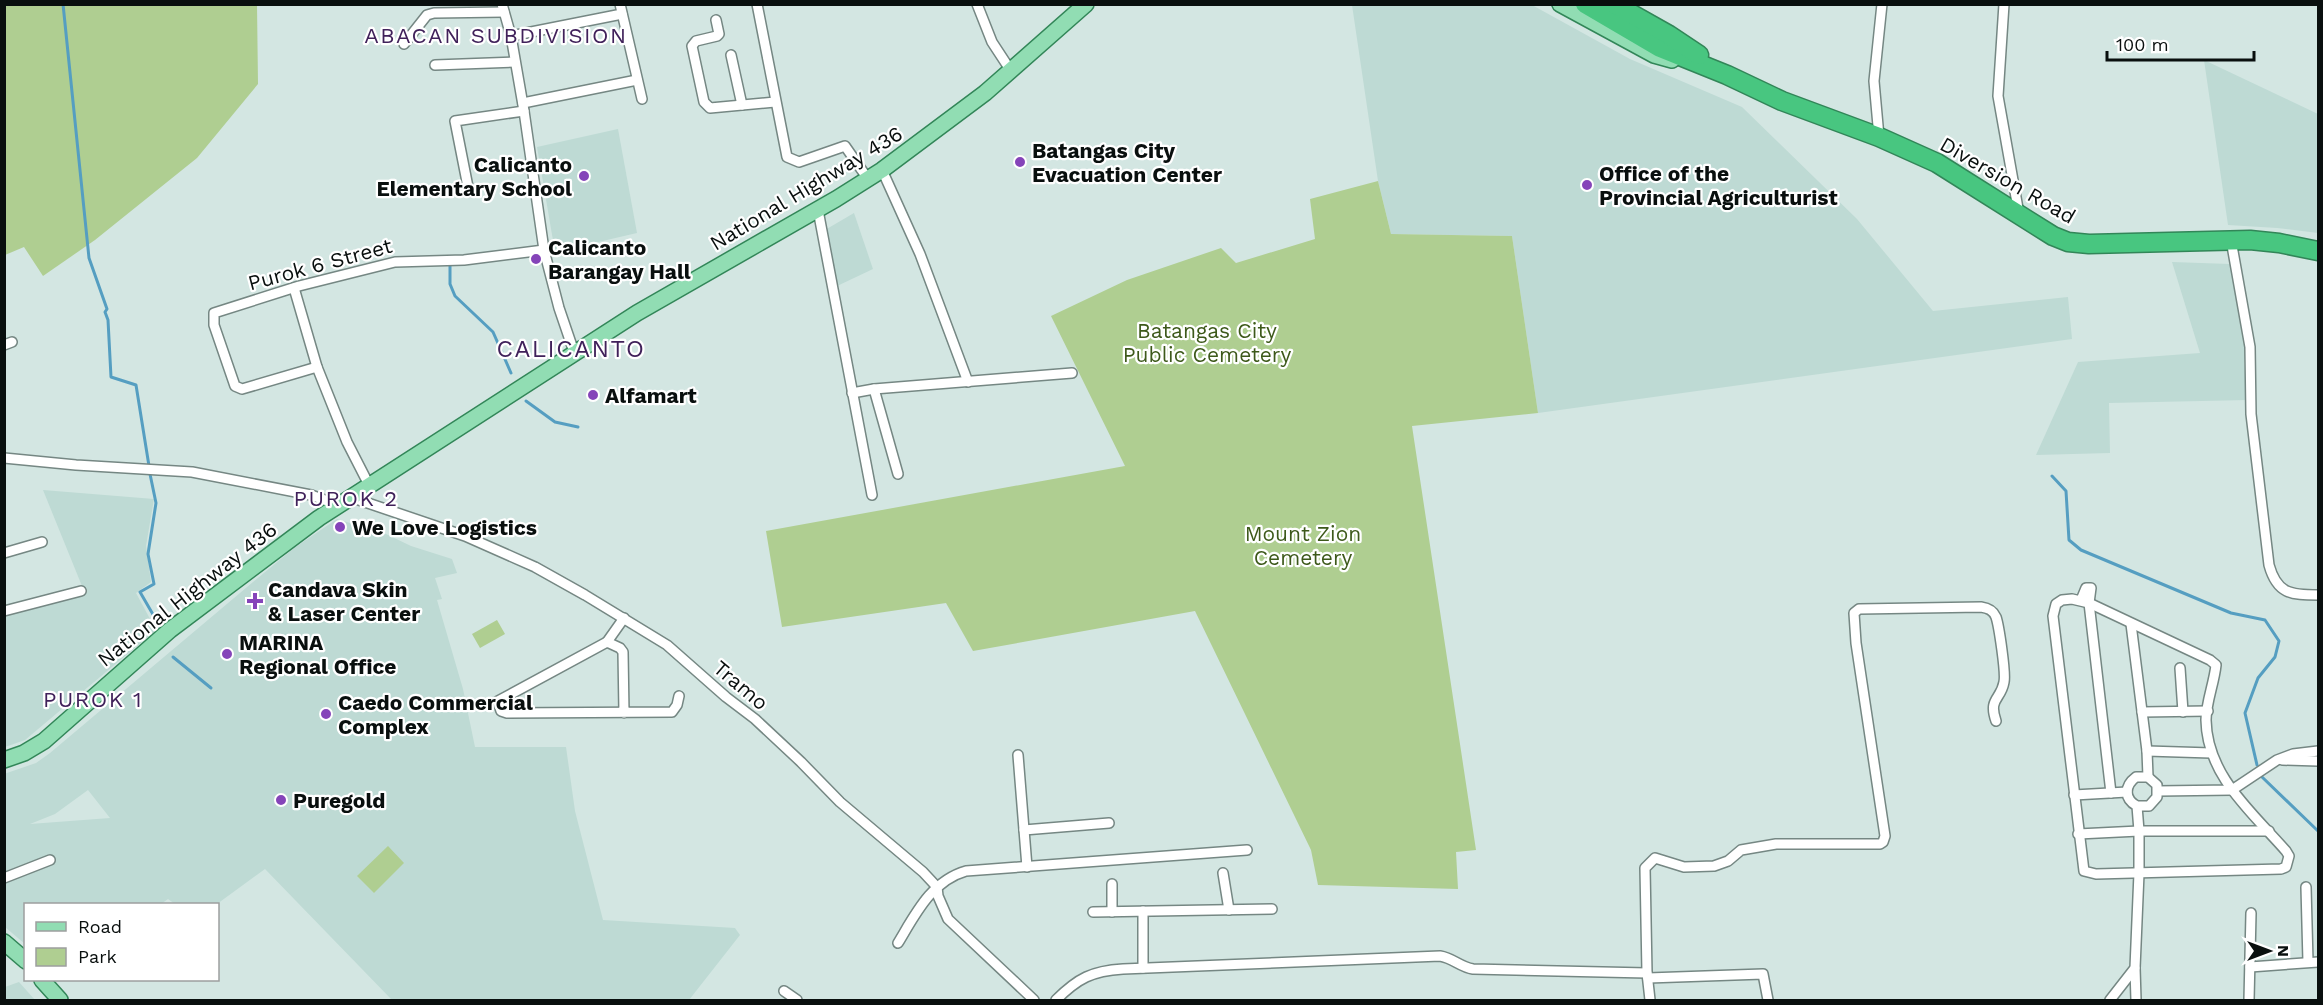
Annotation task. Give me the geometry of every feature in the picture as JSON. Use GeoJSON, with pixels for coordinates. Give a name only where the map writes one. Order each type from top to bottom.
{"type":"FeatureCollection","features":[{"type":"Feature","properties":{"kind":"highway"},"geometry":{"type":"LineString","coordinates":[[1600,7],[1660,48],[1728,75]]}},
{"type":"Feature","properties":{"kind":"highway","name":"Diversion Road"},"geometry":{"type":"LineString","coordinates":[[1728,75],[1776,98],[1879,137],[1937,163],[2053,236],[2075,243],[2231,240],[2279,243],[2319,250]]}},
{"type":"Feature","properties":{"kind":"main road","name":"Diversion Road"},"geometry":{"type":"LineString","coordinates":[[1560,4],[1654,55],[1728,75]]}},
{"type":"Feature","properties":{"kind":"main road","name":"Diversion Road"},"geometry":{"type":"LineString","coordinates":[[1631,4],[1670,28],[1728,75]]}},
{"type":"Feature","properties":{"kind":"main road","name":"National Highway 436"},"geometry":{"type":"LineString","coordinates":[[4,760],[24,753],[44,741],[170,630],[344,501],[574,352],[693,279],[818,210],[882,170],[948,123],[1011,71],[1084,5]]}},
{"type":"Feature","properties":{"kind":"main road"},"geometry":{"type":"LineString","coordinates":[[4,942],[24,959]]}},
{"type":"Feature","properties":{"kind":"main road"},"geometry":{"type":"LineString","coordinates":[[43,981],[60,1000]]}},
{"type":"Feature","properties":{"kind":"street"},"geometry":{"type":"LineString","coordinates":[[434,13],[440,4]]}},
{"type":"Feature","properties":{"kind":"street"},"geometry":{"type":"LineString","coordinates":[[757,4],[775,102],[789,159],[799,162],[845,146],[868,179]]}},
{"type":"Feature","properties":{"kind":"street"},"geometry":{"type":"LineString","coordinates":[[977,4],[992,42],[1011,71]]}},
{"type":"Feature","properties":{"kind":"street"},"geometry":{"type":"LineString","coordinates":[[1879,137],[1874,81],[1882,4]]}},
{"type":"Feature","properties":{"kind":"street"},"geometry":{"type":"LineString","coordinates":[[2004,4],[1998,96],[2019,214]]}},
{"type":"Feature","properties":{"kind":"street"},"geometry":{"type":"LineString","coordinates":[[405,44],[427,15],[503,8],[511,36],[544,250],[559,308],[574,352]]}},
{"type":"Feature","properties":{"kind":"street"},"geometry":{"type":"LineString","coordinates":[[511,36],[621,9],[642,99]]}},
{"type":"Feature","properties":{"kind":"street"},"geometry":{"type":"LineString","coordinates":[[716,20],[719,34],[696,41],[692,46],[704,102],[710,108],[775,102]]}},
{"type":"Feature","properties":{"kind":"street"},"geometry":{"type":"LineString","coordinates":[[730,55],[742,105]]}},
{"type":"Feature","properties":{"kind":"street"},"geometry":{"type":"LineString","coordinates":[[435,65],[514,62]]}},
{"type":"Feature","properties":{"kind":"street"},"geometry":{"type":"LineString","coordinates":[[469,192],[455,121],[637,81]]}},
{"type":"Feature","properties":{"kind":"street"},"geometry":{"type":"LineString","coordinates":[[882,170],[920,254],[969,382]]}},
{"type":"Feature","properties":{"kind":"street"},"geometry":{"type":"LineString","coordinates":[[818,210],[872,495]]}},
{"type":"Feature","properties":{"kind":"street"},"geometry":{"type":"LineString","coordinates":[[2231,240],[2250,347],[2251,414],[2258,490],[2269,565],[2275,583],[2282,590],[2289,593],[2319,595]]}},
{"type":"Feature","properties":{"kind":"street","name":"Purok 6 Street"},"geometry":{"type":"LineString","coordinates":[[317,367],[242,389],[235,386],[214,325],[214,313],[294,288],[407,260],[464,260],[544,250]]}},
{"type":"Feature","properties":{"kind":"street"},"geometry":{"type":"LineString","coordinates":[[294,288],[317,367],[344,434],[369,485]]}},
{"type":"Feature","properties":{"kind":"street"},"geometry":{"type":"LineString","coordinates":[[852,393],[874,389],[1072,373]]}},
{"type":"Feature","properties":{"kind":"street"},"geometry":{"type":"LineString","coordinates":[[874,389],[898,474]]}},
{"type":"Feature","properties":{"kind":"street","name":"Tramo"},"geometry":{"type":"LineString","coordinates":[[4,458],[192,472],[344,501],[465,536],[556,578],[667,645],[726,697],[755,719],[840,802],[915,865],[937,887],[938,896],[948,919],[1034,1000]]}},
{"type":"Feature","properties":{"kind":"street"},"geometry":{"type":"LineString","coordinates":[[4,553],[42,542]]}},
{"type":"Feature","properties":{"kind":"street"},"geometry":{"type":"LineString","coordinates":[[4,611],[81,591]]}},
{"type":"Feature","properties":{"kind":"street"},"geometry":{"type":"LineString","coordinates":[[2062,600],[2085,602],[2210,660],[2216,666],[2206,719],[2211,753],[2218,770],[2232,790],[2289,856],[2286,867],[2139,873],[2087,873],[2082,867],[2053,610],[2062,600]]}},
{"type":"Feature","properties":{"kind":"street"},"geometry":{"type":"LineString","coordinates":[[2085,602],[2111,793]]}},
{"type":"Feature","properties":{"kind":"street"},"geometry":{"type":"LineString","coordinates":[[1650,1000],[1647,975],[1645,868],[1655,858],[1684,867],[1714,866],[1728,861],[1741,850],[1776,844],[1880,844],[1883,842],[1885,836],[1856,643],[1854,613],[1859,609],[1981,607],[1989,609],[1996,617],[2005,675],[2003,687],[1994,701],[1996,722]]}},
{"type":"Feature","properties":{"kind":"street"},"geometry":{"type":"LineString","coordinates":[[624,618],[607,642],[501,699],[498,704],[501,711],[507,713],[672,712],[679,696]]}},
{"type":"Feature","properties":{"kind":"street"},"geometry":{"type":"LineString","coordinates":[[2131,624],[2147,751],[2148,777]]}},
{"type":"Feature","properties":{"kind":"street"},"geometry":{"type":"LineString","coordinates":[[607,642],[620,648],[623,652],[624,713]]}},
{"type":"Feature","properties":{"kind":"street"},"geometry":{"type":"LineString","coordinates":[[2180,668],[2183,712]]}},
{"type":"Feature","properties":{"kind":"street"},"geometry":{"type":"LineString","coordinates":[[2142,712],[2208,711]]}},
{"type":"Feature","properties":{"kind":"street"},"geometry":{"type":"LineString","coordinates":[[2147,751],[2211,753]]}},
{"type":"Feature","properties":{"kind":"street"},"geometry":{"type":"LineString","coordinates":[[2158,791],[2232,790],[2277,760],[2293,754],[2319,752]]}},
{"type":"Feature","properties":{"kind":"street"},"geometry":{"type":"LineString","coordinates":[[1018,755],[1027,867]]}},
{"type":"Feature","properties":{"kind":"street"},"geometry":{"type":"LineString","coordinates":[[2277,760],[2319,761]]}},
{"type":"Feature","properties":{"kind":"street"},"geometry":{"type":"LineString","coordinates":[[2136,777],[2148,777],[2157,785],[2158,791],[2154,803],[2143,808],[2132,803],[2127,792],[2128,786],[2136,777]]}},
{"type":"Feature","properties":{"kind":"street"},"geometry":{"type":"LineString","coordinates":[[2074,795],[2127,792]]}},
{"type":"Feature","properties":{"kind":"street"},"geometry":{"type":"LineString","coordinates":[[2136,1000],[2139,873],[2137,806]]}},
{"type":"Feature","properties":{"kind":"street"},"geometry":{"type":"LineString","coordinates":[[1024,830],[1109,823]]}},
{"type":"Feature","properties":{"kind":"street"},"geometry":{"type":"LineString","coordinates":[[2078,834],[2139,831],[2269,831]]}},
{"type":"Feature","properties":{"kind":"street"},"geometry":{"type":"LineString","coordinates":[[898,943],[922,903],[937,887],[950,877],[966,871],[1247,850]]}},
{"type":"Feature","properties":{"kind":"street"},"geometry":{"type":"LineString","coordinates":[[4,878],[50,860]]}},
{"type":"Feature","properties":{"kind":"street"},"geometry":{"type":"LineString","coordinates":[[1223,873],[1229,910]]}},
{"type":"Feature","properties":{"kind":"street"},"geometry":{"type":"LineString","coordinates":[[1112,884],[1112,912]]}},
{"type":"Feature","properties":{"kind":"street"},"geometry":{"type":"LineString","coordinates":[[2306,887],[2308,962]]}},
{"type":"Feature","properties":{"kind":"street"},"geometry":{"type":"LineString","coordinates":[[2307,908],[2319,907]]}},
{"type":"Feature","properties":{"kind":"street"},"geometry":{"type":"LineString","coordinates":[[1093,912],[1272,909]]}},
{"type":"Feature","properties":{"kind":"street"},"geometry":{"type":"LineString","coordinates":[[1143,911],[1143,968]]}},
{"type":"Feature","properties":{"kind":"street"},"geometry":{"type":"LineString","coordinates":[[2249,1000],[2251,913]]}},
{"type":"Feature","properties":{"kind":"street"},"geometry":{"type":"LineString","coordinates":[[1056,1000],[1077,981],[1108,970],[1440,957],[1473,969],[1647,975],[1763,974],[1766,978],[1768,1000]]}},
{"type":"Feature","properties":{"kind":"street"},"geometry":{"type":"LineString","coordinates":[[2250,967],[2319,962]]}},
{"type":"Feature","properties":{"kind":"street"},"geometry":{"type":"LineString","coordinates":[[2110,1000],[2135,968]]}},
{"type":"Feature","properties":{"kind":"street"},"geometry":{"type":"LineString","coordinates":[[784,992],[797,1000]]}},
{"type":"Feature","properties":{"kind":"shaded area"},"geometry":{"type":"Polygon","coordinates":[[[1352,5],[1532,5],[1630,59],[1742,107],[1857,219],[1933,311],[2068,297],[2072,339],[1538,413],[1512,236],[1391,234],[1378,181],[1352,5]]]}},
{"type":"Feature","properties":{"kind":"shaded area"},"geometry":{"type":"Polygon","coordinates":[[[2204,60],[2318,114],[2318,233],[2228,225],[2204,60]]]}},
{"type":"Feature","properties":{"kind":"shaded area","name":"Calicanto Elementary School"},"geometry":{"type":"Polygon","coordinates":[[[618,129],[637,233],[555,252],[537,147],[618,129]]]}},
{"type":"Feature","properties":{"kind":"shaded area"},"geometry":{"type":"Polygon","coordinates":[[[854,213],[873,269],[835,287],[825,230],[854,213]]]}},
{"type":"Feature","properties":{"kind":"shaded area"},"geometry":{"type":"Polygon","coordinates":[[[2172,262],[2230,264],[2246,347],[2244,363],[2248,400],[2109,403],[2110,453],[2036,455],[2078,362],[2200,353],[2172,262]]]}},
{"type":"Feature","properties":{"kind":"shaded area"},"geometry":{"type":"Polygon","coordinates":[[[43,490],[154,499],[146,546],[151,582],[136,593],[156,630],[25,740],[5,747],[5,613],[84,591],[43,490]]]}},
{"type":"Feature","properties":{"kind":"shaded area"},"geometry":{"type":"Polygon","coordinates":[[[337,519],[386,534],[411,546],[452,559],[457,573],[435,578],[442,599],[437,600],[463,689],[475,747],[566,747],[575,811],[603,920],[735,928],[740,935],[689,1000],[392,1000],[265,869],[218,903],[174,903],[168,899],[162,903],[24,903],[24,943],[5,927],[4,774],[36,763],[294,548],[337,519]],[[88,790],[55,814],[30,824],[110,818],[88,790]]]}},
{"type":"Feature","properties":{"kind":"shaded area"},"geometry":{"type":"Polygon","coordinates":[[[19,982],[35,1000],[5,1000],[5,987],[19,982]]]}},
{"type":"Feature","properties":{"kind":"green space"},"geometry":{"type":"Polygon","coordinates":[[[5,4],[257,5],[258,84],[197,158],[95,240],[43,276],[24,247],[5,255],[5,4]]]}},
{"type":"Feature","properties":{"kind":"green space"},"geometry":{"type":"Polygon","coordinates":[[[1378,181],[1391,234],[1512,236],[1538,413],[1412,426],[1476,850],[1456,852],[1458,889],[1318,885],[1311,850],[1195,611],[973,651],[946,603],[782,627],[766,531],[1125,466],[1051,316],[1127,280],[1221,248],[1236,263],[1315,239],[1310,199],[1378,181]]]}},
{"type":"Feature","properties":{"kind":"green space"},"geometry":{"type":"Polygon","coordinates":[[[497,620],[505,634],[480,648],[472,634],[497,620]]]}},
{"type":"Feature","properties":{"kind":"green space"},"geometry":{"type":"Polygon","coordinates":[[[388,846],[404,863],[374,893],[357,876],[388,846]]]}},
{"type":"Feature","properties":{"kind":"waterway"},"geometry":{"type":"LineString","coordinates":[[63,4],[89,258],[107,309],[105,312],[108,320],[111,377],[136,385],[149,466]]}},
{"type":"Feature","properties":{"kind":"waterway"},"geometry":{"type":"LineString","coordinates":[[450,265],[450,284],[455,296],[493,332],[511,373]]}},
{"type":"Feature","properties":{"kind":"waterway"},"geometry":{"type":"LineString","coordinates":[[526,401],[555,422],[578,427]]}},
{"type":"Feature","properties":{"kind":"waterway"},"geometry":{"type":"LineString","coordinates":[[150,474],[156,503],[148,554],[154,584],[140,592],[162,630]]}},
{"type":"Feature","properties":{"kind":"waterway"},"geometry":{"type":"LineString","coordinates":[[2052,476],[2066,491],[2069,540],[2081,550],[2231,613],[2265,620],[2279,641],[2275,657],[2258,678],[2245,713],[2257,765]]}},
{"type":"Feature","properties":{"kind":"waterway"},"geometry":{"type":"LineString","coordinates":[[173,657],[211,688]]}},
{"type":"Feature","properties":{"kind":"waterway"},"geometry":{"type":"LineString","coordinates":[[2262,777],[2318,831]]}},
{"type":"Feature","properties":{"kind":"place","name":"Batangas City Evacuation Center"},"geometry":{"type":"Point","coordinates":[1020,162]}},
{"type":"Feature","properties":{"kind":"place","name":"Calicanto Elementary School"},"geometry":{"type":"Point","coordinates":[584,176]}},
{"type":"Feature","properties":{"kind":"place","name":"Office of the Provincial Agriculturist"},"geometry":{"type":"Point","coordinates":[1587,185]}},
{"type":"Feature","properties":{"kind":"place","name":"Calicanto Barangay Hall"},"geometry":{"type":"Point","coordinates":[536,259]}},
{"type":"Feature","properties":{"kind":"place","name":"Alfamart"},"geometry":{"type":"Point","coordinates":[593,395]}},
{"type":"Feature","properties":{"kind":"place","name":"We Love Logistics"},"geometry":{"type":"Point","coordinates":[340,527]}},
{"type":"Feature","properties":{"kind":"place","name":"Candava Skin & Laser Center"},"geometry":{"type":"Point","coordinates":[255,601]}},
{"type":"Feature","properties":{"kind":"place","name":"MARINA Regional Office"},"geometry":{"type":"Point","coordinates":[227,654]}},
{"type":"Feature","properties":{"kind":"place","name":"Caedo Commercial Complex"},"geometry":{"type":"Point","coordinates":[326,714]}},
{"type":"Feature","properties":{"kind":"place","name":"Puregold"},"geometry":{"type":"Point","coordinates":[281,800]}},
{"type":"Feature","properties":{"kind":"district","name":"ABACAN SUBDIVISION"},"geometry":{"type":"Point","coordinates":[496,35]}},
{"type":"Feature","properties":{"kind":"district","name":"CALICANTO"},"geometry":{"type":"Point","coordinates":[571,349]}},
{"type":"Feature","properties":{"kind":"district","name":"PUROK 2"},"geometry":{"type":"Point","coordinates":[346,498]}},
{"type":"Feature","properties":{"kind":"district","name":"PUROK 1"},"geometry":{"type":"Point","coordinates":[93,699]}},
{"type":"Feature","properties":{"kind":"park label","name":"Batangas City Public Cemetery"},"geometry":{"type":"Point","coordinates":[1207,342]}},
{"type":"Feature","properties":{"kind":"park label","name":"Mount Zion Cemetery"},"geometry":{"type":"Point","coordinates":[1303,545]}}]}
